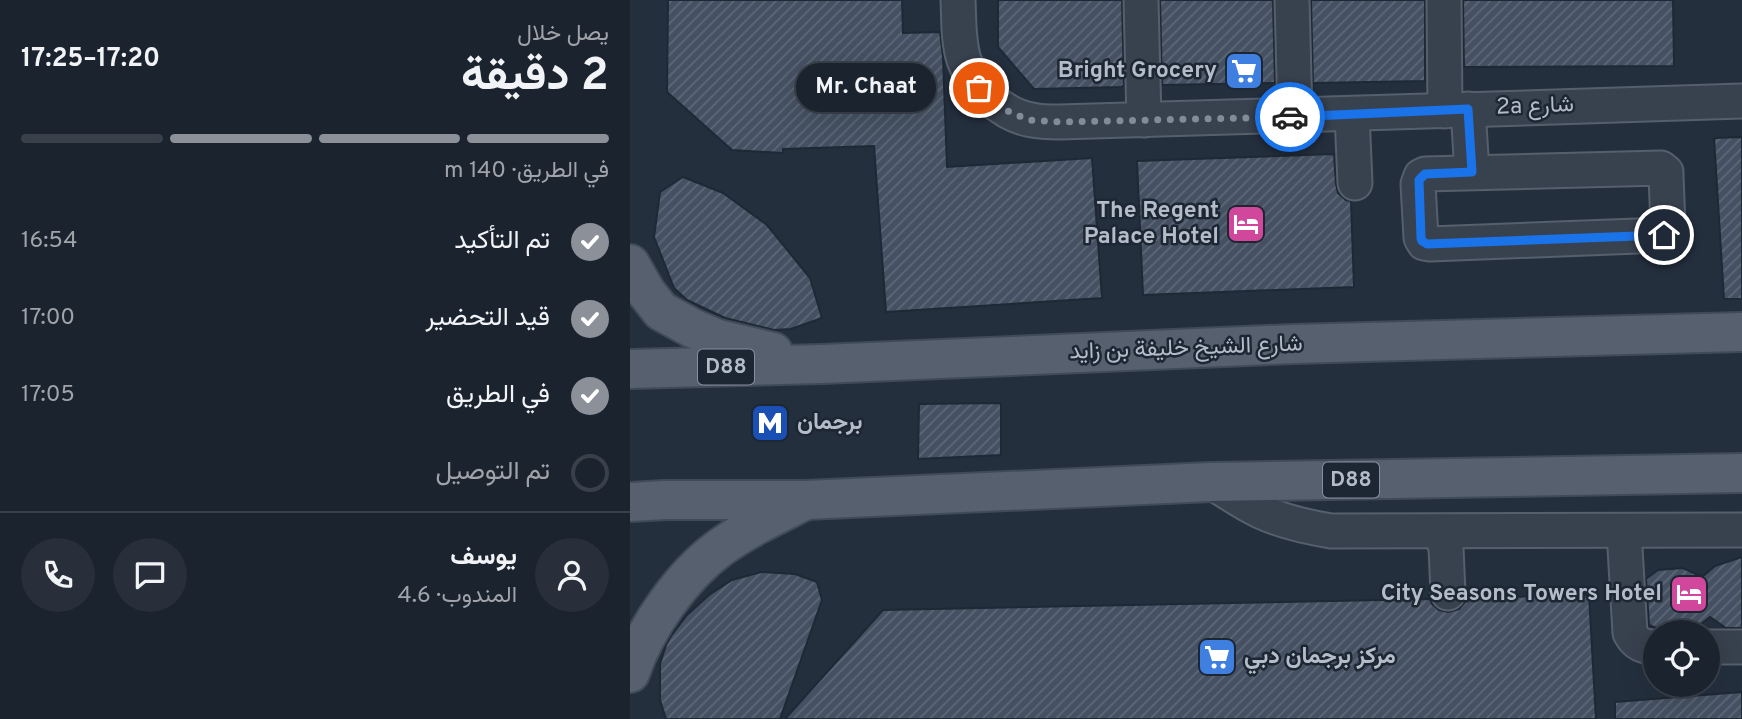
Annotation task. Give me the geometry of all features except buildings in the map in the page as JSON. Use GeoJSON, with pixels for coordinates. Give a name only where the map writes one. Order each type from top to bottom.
{"type":"FeatureCollection","features":[{"type":"Feature","properties":{"kind":"main road"},"geometry":{"type":"LineString","coordinates":[[630,264],[661,311],[692,328],[718,338],[822,364]]}},
{"type":"Feature","properties":{"kind":"main road","name":"شارع الشيخ خليفة بن زايد"},"geometry":{"type":"LineString","coordinates":[[630,369],[822,364],[1293,344],[1742,332]]}},
{"type":"Feature","properties":{"kind":"main road","name":"D88"},"geometry":{"type":"LineString","coordinates":[[630,502],[806,500],[1211,482],[1742,473]]}},
{"type":"Feature","properties":{"kind":"main road"},"geometry":{"type":"LineString","coordinates":[[630,673],[650,630],[694,571],[720,547],[806,500]]}},
{"type":"Feature","properties":{"kind":"street"},"geometry":{"type":"LineString","coordinates":[[1141,0],[1144,120]]}},
{"type":"Feature","properties":{"kind":"street"},"geometry":{"type":"LineString","coordinates":[[1292,0],[1295,116]]}},
{"type":"Feature","properties":{"kind":"street"},"geometry":{"type":"LineString","coordinates":[[1444,0],[1457,110],[1472,172]]}},
{"type":"Feature","properties":{"kind":"street","name":"2a شارع"},"geometry":{"type":"LineString","coordinates":[[959,16],[964,61],[979,88],[1001,108],[1029,120],[1059,122],[1352,115],[1742,101]]}},
{"type":"Feature","properties":{"kind":"street"},"geometry":{"type":"LineString","coordinates":[[1352,115],[1354,183]]}},
{"type":"Feature","properties":{"kind":"street"},"geometry":{"type":"LineString","coordinates":[[1661,168],[1667,176],[1667,233],[1661,236],[1424,243],[1421,238],[1418,184],[1421,176],[1429,173],[1472,172],[1661,168]]}},
{"type":"Feature","properties":{"kind":"street"},"geometry":{"type":"LineString","coordinates":[[1211,482],[1259,511],[1331,531],[1742,530]]}},
{"type":"Feature","properties":{"kind":"street"},"geometry":{"type":"LineString","coordinates":[[1624,531],[1630,633],[1643,646]]}},
{"type":"Feature","properties":{"kind":"street"},"geometry":{"type":"LineString","coordinates":[[1440,532],[1446,548],[1448,593]]}},
{"type":"Feature","properties":{"kind":"street"},"geometry":{"type":"LineString","coordinates":[[1720,647],[1742,647]]}},
{"type":"Feature","properties":{"kind":"way so far"},"geometry":{"type":"LineString","coordinates":[[979,88],[1001,108],[1029,120],[1059,122],[1290,117]]}},
{"type":"Feature","properties":{"kind":"place","name":"Bright Grocery"},"geometry":{"type":"Point","coordinates":[1244,71]}},
{"type":"Feature","properties":{"kind":"place","name":"Mr. Chaat"},"geometry":{"type":"Point","coordinates":[979,88]}},
{"type":"Feature","properties":{"kind":"place","name":"The Regent Palace Hotel"},"geometry":{"type":"Point","coordinates":[1246,224]}},
{"type":"Feature","properties":{"kind":"place","name":"برجمان"},"geometry":{"type":"Point","coordinates":[770,423]}},
{"type":"Feature","properties":{"kind":"place","name":"City Seasons Towers Hotel"},"geometry":{"type":"Point","coordinates":[1689,594]}},
{"type":"Feature","properties":{"kind":"place","name":"مركز برجمان دبي"},"geometry":{"type":"Point","coordinates":[1217,657]}},
{"type":"Feature","properties":{"kind":"route"},"geometry":{"type":"LineString","coordinates":[[1290,117],[1468,109],[1472,172],[1425,174],[1419,180],[1421,238],[1427,244],[1664,235]]}}]}
